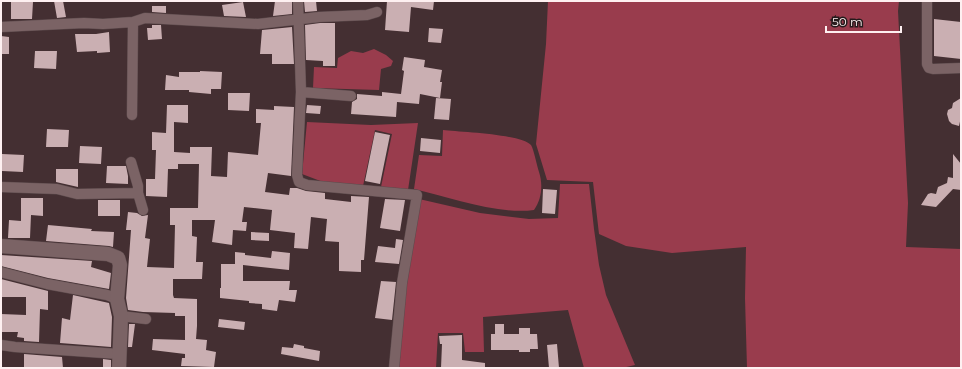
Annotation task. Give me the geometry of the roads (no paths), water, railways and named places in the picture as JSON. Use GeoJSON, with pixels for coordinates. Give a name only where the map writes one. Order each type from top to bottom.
{"type":"FeatureCollection","features":[{"type":"Feature","properties":{"kind":"street"},"geometry":{"type":"LineString","coordinates":[[298,1],[301,92],[297,175],[299,182],[307,185],[417,195],[402,283],[394,368]]}},
{"type":"Feature","properties":{"kind":"street"},"geometry":{"type":"LineString","coordinates":[[927,1],[927,64],[929,68],[961,68]]}},
{"type":"Feature","properties":{"kind":"street"},"geometry":{"type":"LineString","coordinates":[[1,27],[84,23],[103,24],[132,22],[145,18],[258,24],[299,19],[367,15],[377,12]]}},
{"type":"Feature","properties":{"kind":"street"},"geometry":{"type":"LineString","coordinates":[[132,22],[132,115]]}},
{"type":"Feature","properties":{"kind":"street"},"geometry":{"type":"LineString","coordinates":[[301,92],[351,96]]}},
{"type":"Feature","properties":{"kind":"street"},"geometry":{"type":"LineString","coordinates":[[132,162],[143,210]]}},
{"type":"Feature","properties":{"kind":"street"},"geometry":{"type":"LineString","coordinates":[[1,187],[57,189],[77,194],[138,193]]}},
{"type":"Feature","properties":{"kind":"street"},"geometry":{"type":"LineString","coordinates":[[1,246],[108,254],[118,258],[120,265],[117,299],[121,316],[119,361],[1,345]]}},
{"type":"Feature","properties":{"kind":"street"},"geometry":{"type":"LineString","coordinates":[[1,272],[47,284],[106,295],[117,299]]}},
{"type":"Feature","properties":{"kind":"street"},"geometry":{"type":"LineString","coordinates":[[121,316],[146,319]]}}]}
